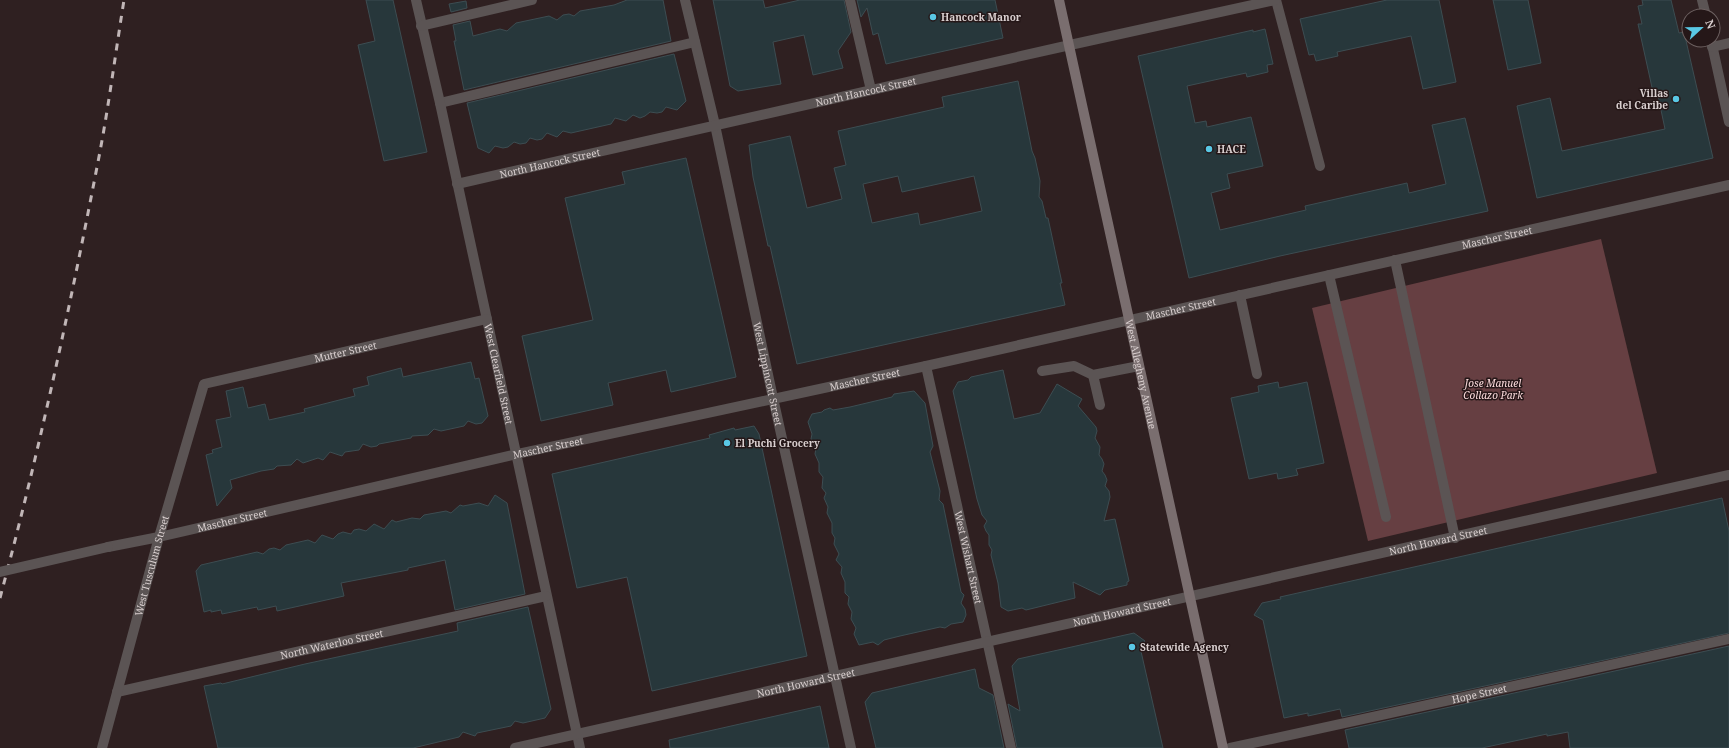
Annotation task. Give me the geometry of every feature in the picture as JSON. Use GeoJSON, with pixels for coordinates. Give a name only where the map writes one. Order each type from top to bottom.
{"type":"FeatureCollection","features":[{"type":"Feature","properties":{"kind":"main road","name":"West Allegheny Avenue"},"geometry":{"type":"LineString","coordinates":[[1059,0],[1223,748]]}},
{"type":"Feature","properties":{"kind":"street","name":"West Clearfield Street"},"geometry":{"type":"LineString","coordinates":[[416,0],[517,454],[546,596],[580,748]]}},
{"type":"Feature","properties":{"kind":"street"},"geometry":{"type":"LineString","coordinates":[[421,26],[532,0]]}},
{"type":"Feature","properties":{"kind":"street","name":"West Lippincott Street"},"geometry":{"type":"LineString","coordinates":[[685,0],[715,125],[773,398],[851,748]]}},
{"type":"Feature","properties":{"kind":"street"},"geometry":{"type":"LineString","coordinates":[[850,0],[871,90]]}},
{"type":"Feature","properties":{"kind":"street"},"geometry":{"type":"LineString","coordinates":[[1276,0],[1320,166]]}},
{"type":"Feature","properties":{"kind":"street","name":"North Hancock Street"},"geometry":{"type":"LineString","coordinates":[[457,184],[1070,45],[1276,0]]}},
{"type":"Feature","properties":{"kind":"street"},"geometry":{"type":"LineString","coordinates":[[440,103],[695,42]]}},
{"type":"Feature","properties":{"kind":"street"},"geometry":{"type":"LineString","coordinates":[[1713,48],[1729,122]]}},
{"type":"Feature","properties":{"kind":"street","name":"Mascher Street"},"geometry":{"type":"LineString","coordinates":[[0,572],[159,537],[517,454],[926,366],[1729,185]]}},
{"type":"Feature","properties":{"kind":"street"},"geometry":{"type":"LineString","coordinates":[[1395,260],[1454,538]]}},
{"type":"Feature","properties":{"kind":"street"},"geometry":{"type":"LineString","coordinates":[[1329,275],[1386,517]]}},
{"type":"Feature","properties":{"kind":"street"},"geometry":{"type":"LineString","coordinates":[[1240,295],[1257,374]]}},
{"type":"Feature","properties":{"kind":"street","name":"Mutter Street"},"geometry":{"type":"LineString","coordinates":[[204,384],[487,319]]}},
{"type":"Feature","properties":{"kind":"street","name":"West Wishart Street"},"geometry":{"type":"LineString","coordinates":[[926,366],[1011,748]]}},
{"type":"Feature","properties":{"kind":"street"},"geometry":{"type":"LineString","coordinates":[[1042,371],[1074,366],[1093,375],[1139,366]]}},
{"type":"Feature","properties":{"kind":"street"},"geometry":{"type":"LineString","coordinates":[[1093,375],[1100,405]]}},
{"type":"Feature","properties":{"kind":"street","name":"West Tusculum Street"},"geometry":{"type":"LineString","coordinates":[[102,748],[159,537],[204,384]]}},
{"type":"Feature","properties":{"kind":"street","name":"North Howard Street"},"geometry":{"type":"LineString","coordinates":[[515,748],[1729,475]]}},
{"type":"Feature","properties":{"kind":"street","name":"North Waterloo Street"},"geometry":{"type":"LineString","coordinates":[[117,692],[546,596]]}},
{"type":"Feature","properties":{"kind":"street","name":"Hope Street"},"geometry":{"type":"LineString","coordinates":[[1230,748],[1729,639]]}},
{"type":"Feature","properties":{"kind":"green space","name":"Jose Manuel Collazo Park"},"geometry":{"type":"Polygon","coordinates":[[[1601,239],[1657,473],[1368,541],[1312,308],[1601,239]]]}},
{"type":"Feature","properties":{"kind":"building"},"geometry":{"type":"Polygon","coordinates":[[[366,0],[393,0],[427,152],[384,161],[358,45],[375,41],[366,0]]]}},
{"type":"Feature","properties":{"kind":"building"},"geometry":{"type":"Polygon","coordinates":[[[627,0],[663,0],[671,41],[464,90],[454,41],[456,41],[453,25],[470,21],[473,36],[500,29],[507,31],[516,23],[549,16],[557,20],[563,15],[569,14],[574,16],[580,11],[614,5],[627,0]]]}},
{"type":"Feature","properties":{"kind":"building"},"geometry":{"type":"Polygon","coordinates":[[[713,0],[763,0],[765,8],[800,0],[844,0],[851,32],[838,51],[843,68],[813,75],[804,35],[773,42],[781,84],[738,91],[730,86],[713,0]]]}},
{"type":"Feature","properties":{"kind":"building","name":"Hancock Manor"},"geometry":{"type":"Polygon","coordinates":[[[857,0],[995,0],[1003,38],[886,64],[878,33],[873,35],[867,8],[861,17],[857,0]]]}},
{"type":"Feature","properties":{"kind":"building"},"geometry":{"type":"Polygon","coordinates":[[[1387,0],[1439,0],[1456,82],[1423,89],[1411,36],[1337,52],[1338,56],[1316,61],[1314,54],[1309,55],[1300,19],[1387,0]]]}},
{"type":"Feature","properties":{"kind":"building"},"geometry":{"type":"Polygon","coordinates":[[[1493,0],[1528,0],[1541,63],[1508,70],[1493,0]]]}},
{"type":"Feature","properties":{"kind":"building","name":"Villas del Caribe"},"geometry":{"type":"Polygon","coordinates":[[[1642,0],[1671,0],[1679,33],[1681,33],[1681,48],[1688,48],[1713,158],[1537,198],[1517,106],[1550,98],[1562,151],[1665,129],[1657,91],[1653,92],[1638,24],[1642,24],[1638,6],[1643,5],[1642,0]]]}},
{"type":"Feature","properties":{"kind":"building"},"geometry":{"type":"Polygon","coordinates":[[[466,1],[467,8],[451,12],[449,4],[466,1]]]}},
{"type":"Feature","properties":{"kind":"building","name":"HACE"},"geometry":{"type":"Polygon","coordinates":[[[1265,29],[1273,64],[1267,65],[1268,72],[1247,77],[1246,73],[1187,86],[1195,123],[1206,121],[1207,127],[1251,117],[1263,166],[1227,174],[1230,188],[1211,193],[1220,230],[1306,210],[1305,206],[1407,183],[1409,193],[1446,184],[1432,125],[1465,118],[1488,211],[1280,256],[1189,278],[1138,56],[1253,30],[1253,32],[1265,29]]]}},
{"type":"Feature","properties":{"kind":"building"},"geometry":{"type":"Polygon","coordinates":[[[674,54],[686,101],[677,110],[666,107],[662,112],[650,112],[640,118],[633,115],[626,121],[615,118],[611,124],[571,133],[563,131],[557,137],[547,133],[542,139],[537,140],[530,138],[526,143],[520,144],[514,142],[508,147],[503,148],[495,146],[489,153],[478,148],[467,103],[674,54]]]}},
{"type":"Feature","properties":{"kind":"building"},"geometry":{"type":"Polygon","coordinates":[[[1018,81],[1032,151],[1040,181],[1039,197],[1042,201],[1046,218],[1048,218],[1062,283],[1060,283],[1065,305],[797,364],[770,246],[768,246],[753,177],[749,145],[790,136],[807,208],[842,199],[834,168],[846,165],[838,131],[944,107],[942,97],[1018,81]],[[898,176],[863,184],[872,223],[918,213],[920,225],[982,211],[974,176],[902,192],[898,176]]]}},
{"type":"Feature","properties":{"kind":"building"},"geometry":{"type":"Polygon","coordinates":[[[686,158],[736,377],[671,392],[666,370],[608,383],[613,405],[541,421],[522,336],[593,320],[565,198],[625,184],[622,172],[686,158]]]}},
{"type":"Feature","properties":{"kind":"building"},"geometry":{"type":"Polygon","coordinates":[[[471,362],[475,379],[479,378],[488,416],[482,423],[476,424],[468,421],[464,426],[441,431],[434,429],[428,435],[412,436],[411,438],[379,444],[377,446],[371,447],[363,444],[359,450],[345,452],[342,456],[330,452],[323,460],[318,458],[303,463],[297,459],[291,465],[277,466],[274,469],[261,471],[230,480],[232,488],[217,506],[206,455],[213,453],[212,450],[222,447],[216,420],[231,417],[226,391],[243,387],[248,408],[265,404],[269,420],[305,412],[304,409],[355,396],[353,389],[369,385],[367,377],[401,368],[403,377],[471,362]]]}},
{"type":"Feature","properties":{"kind":"building"},"geometry":{"type":"Polygon","coordinates":[[[1003,370],[1014,419],[1040,413],[1057,384],[1082,399],[1078,406],[1096,427],[1097,431],[1095,438],[1100,447],[1099,455],[1104,464],[1102,471],[1107,480],[1105,486],[1109,491],[1110,497],[1104,521],[1115,519],[1129,581],[1127,582],[1127,585],[1105,590],[1100,595],[1073,582],[1075,598],[1026,610],[1022,608],[1008,611],[1001,607],[998,583],[991,555],[992,550],[989,545],[989,535],[984,526],[987,521],[982,515],[977,499],[953,391],[958,382],[968,380],[971,377],[1003,370]]]}},
{"type":"Feature","properties":{"kind":"building"},"geometry":{"type":"Polygon","coordinates":[[[1278,382],[1279,388],[1307,382],[1324,463],[1296,469],[1298,475],[1278,479],[1277,473],[1249,479],[1231,398],[1259,392],[1258,386],[1278,382]]]}},
{"type":"Feature","properties":{"kind":"building"},"geometry":{"type":"Polygon","coordinates":[[[914,391],[925,403],[933,446],[930,452],[940,491],[939,500],[943,504],[961,592],[964,595],[961,603],[965,609],[966,615],[963,622],[951,624],[945,628],[940,627],[884,640],[878,645],[873,642],[859,645],[854,634],[856,628],[851,619],[852,612],[848,604],[849,597],[845,593],[845,582],[841,573],[842,567],[836,560],[839,554],[834,544],[835,538],[832,533],[832,523],[827,513],[828,507],[824,498],[826,493],[822,488],[823,477],[819,472],[819,463],[815,454],[816,448],[811,439],[812,434],[808,422],[812,414],[822,412],[830,408],[833,410],[850,407],[892,397],[894,394],[914,391]]]}},
{"type":"Feature","properties":{"kind":"building"},"geometry":{"type":"Polygon","coordinates":[[[754,426],[759,434],[807,656],[652,691],[627,577],[577,588],[552,474],[710,438],[709,435],[734,428],[735,430],[754,426]]]}},
{"type":"Feature","properties":{"kind":"building"},"geometry":{"type":"Polygon","coordinates":[[[495,495],[507,503],[525,594],[455,610],[445,560],[408,568],[408,570],[341,583],[344,596],[277,611],[276,606],[258,610],[257,607],[222,614],[221,610],[204,612],[196,571],[201,565],[257,552],[263,554],[269,549],[274,548],[280,550],[286,545],[308,540],[315,543],[322,535],[333,539],[338,534],[343,532],[351,534],[354,530],[359,529],[366,531],[374,524],[384,529],[392,520],[396,522],[412,518],[420,519],[424,515],[446,511],[451,513],[460,505],[463,506],[479,503],[488,506],[495,495]]]}},
{"type":"Feature","properties":{"kind":"building"},"geometry":{"type":"Polygon","coordinates":[[[1722,498],[1729,531],[1729,633],[1342,717],[1340,709],[1308,716],[1308,713],[1284,718],[1263,620],[1254,615],[1262,603],[1281,599],[1280,597],[1722,498]]]}},
{"type":"Feature","properties":{"kind":"building"},"geometry":{"type":"Polygon","coordinates":[[[528,607],[551,709],[545,718],[523,723],[515,721],[511,726],[477,733],[475,736],[463,732],[459,737],[413,748],[218,748],[204,686],[222,684],[305,664],[458,631],[457,623],[528,607]]]}},
{"type":"Feature","properties":{"kind":"building"},"geometry":{"type":"Polygon","coordinates":[[[1134,633],[1145,641],[1140,647],[1163,748],[1017,748],[1008,704],[1020,711],[1012,666],[1018,659],[1134,633]]]}},
{"type":"Feature","properties":{"kind":"building"},"geometry":{"type":"Polygon","coordinates":[[[1729,646],[1729,748],[1570,748],[1568,732],[1547,736],[1547,734],[1482,748],[1349,748],[1345,730],[1729,646]]]}},
{"type":"Feature","properties":{"kind":"building"},"geometry":{"type":"Polygon","coordinates":[[[975,669],[979,688],[993,695],[1004,748],[876,748],[865,702],[872,693],[975,669]]]}},
{"type":"Feature","properties":{"kind":"building"},"geometry":{"type":"Polygon","coordinates":[[[820,706],[829,748],[670,748],[669,740],[820,706]]]}},
{"type":"Feature","properties":{"kind":"railway"},"geometry":{"type":"LineString","coordinates":[[0,598],[40,437],[75,276],[101,146],[124,0]]}},
{"type":"Feature","properties":{"kind":"place","name":"Hancock Manor"},"geometry":{"type":"Point","coordinates":[933,17]}},
{"type":"Feature","properties":{"kind":"place","name":"Villas del Caribe"},"geometry":{"type":"Point","coordinates":[1676,99]}},
{"type":"Feature","properties":{"kind":"place","name":"HACE"},"geometry":{"type":"Point","coordinates":[1209,149]}},
{"type":"Feature","properties":{"kind":"place","name":"El Puchi Grocery"},"geometry":{"type":"Point","coordinates":[727,443]}},
{"type":"Feature","properties":{"kind":"place","name":"Statewide Agency"},"geometry":{"type":"Point","coordinates":[1132,647]}}]}
